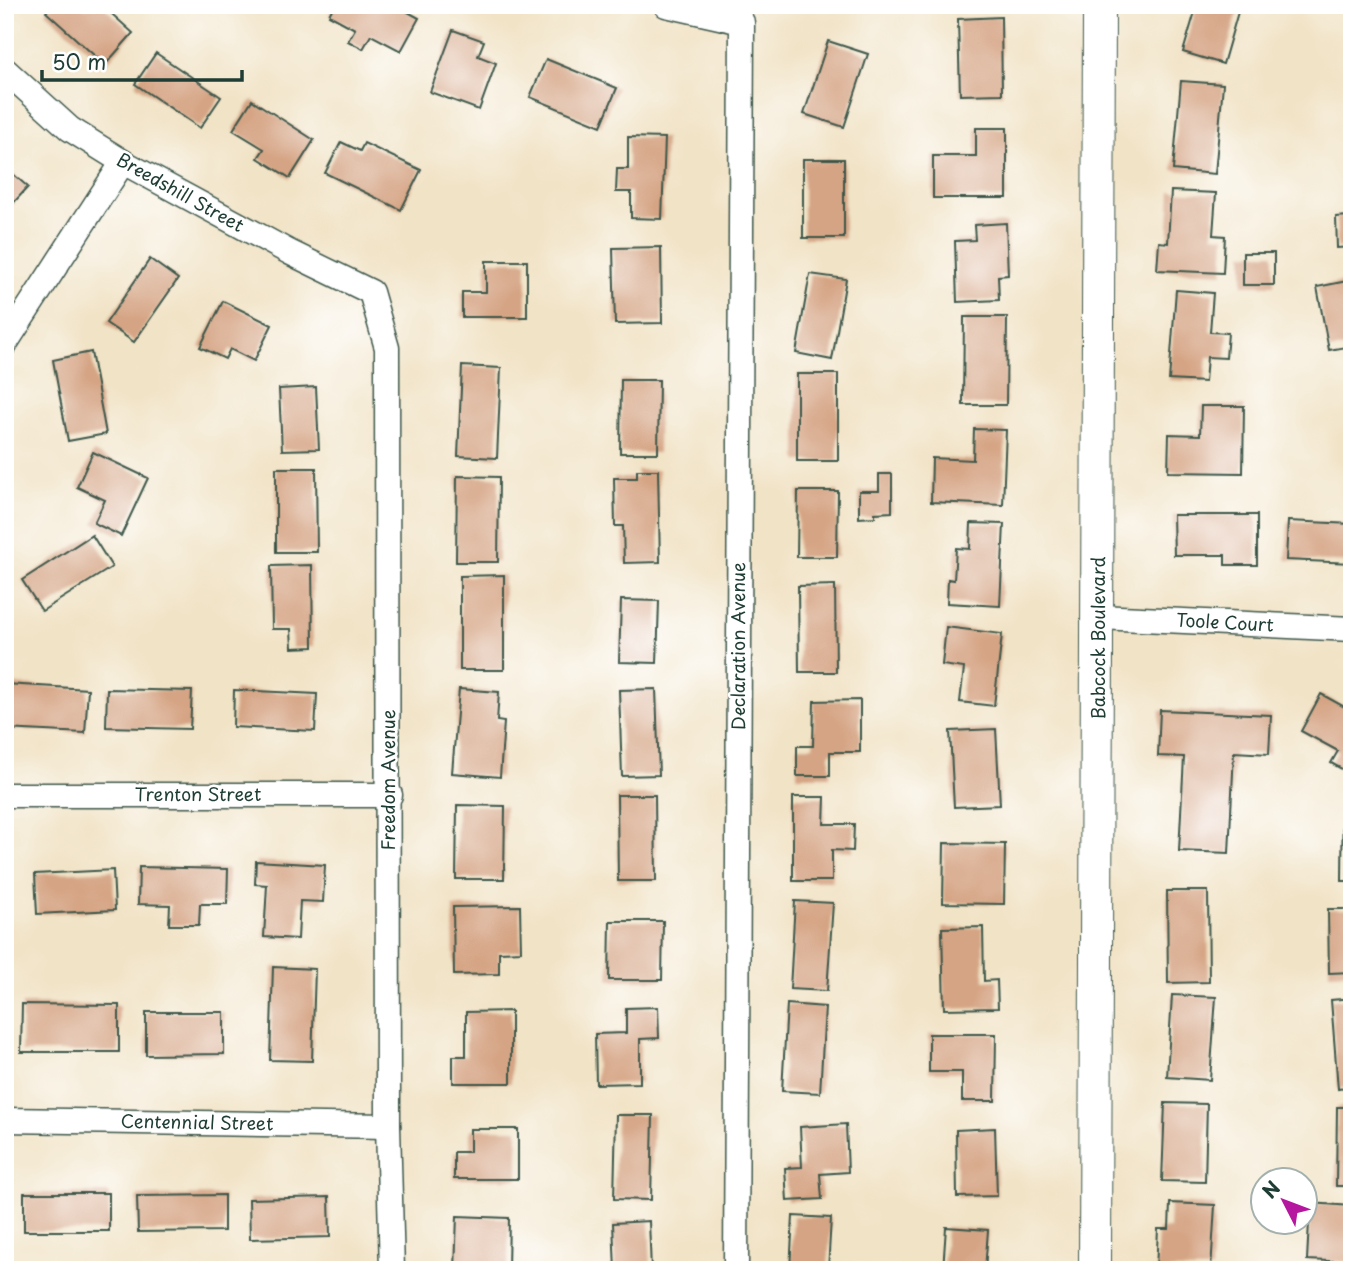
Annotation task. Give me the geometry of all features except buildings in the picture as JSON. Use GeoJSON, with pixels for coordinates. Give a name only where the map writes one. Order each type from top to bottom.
{"type":"FeatureCollection","features":[{"type":"Feature","properties":{"kind":"street","name":"Declaration Avenue"},"geometry":{"type":"LineString","coordinates":[[666,5],[742,22],[736,1270]]}},
{"type":"Feature","properties":{"kind":"street","name":"Babcock Boulevard"},"geometry":{"type":"LineString","coordinates":[[1095,1270],[1099,5]]}},
{"type":"Feature","properties":{"kind":"street","name":"Breedshill Street"},"geometry":{"type":"LineString","coordinates":[[5,70],[71,129],[123,162],[289,252],[371,292]]}},
{"type":"Feature","properties":{"kind":"street"},"geometry":{"type":"LineString","coordinates":[[5,344],[123,162]]}},
{"type":"Feature","properties":{"kind":"street","name":"Freedom Avenue"},"geometry":{"type":"LineString","coordinates":[[371,292],[387,348],[390,795],[388,1126],[392,1270]]}},
{"type":"Feature","properties":{"kind":"street","name":"Toole Court"},"geometry":{"type":"LineString","coordinates":[[1099,617],[1352,629]]}},
{"type":"Feature","properties":{"kind":"street","name":"Trenton Street"},"geometry":{"type":"LineString","coordinates":[[5,795],[390,795]]}},
{"type":"Feature","properties":{"kind":"street","name":"Centennial Street"},"geometry":{"type":"LineString","coordinates":[[5,1120],[388,1126]]}}]}
